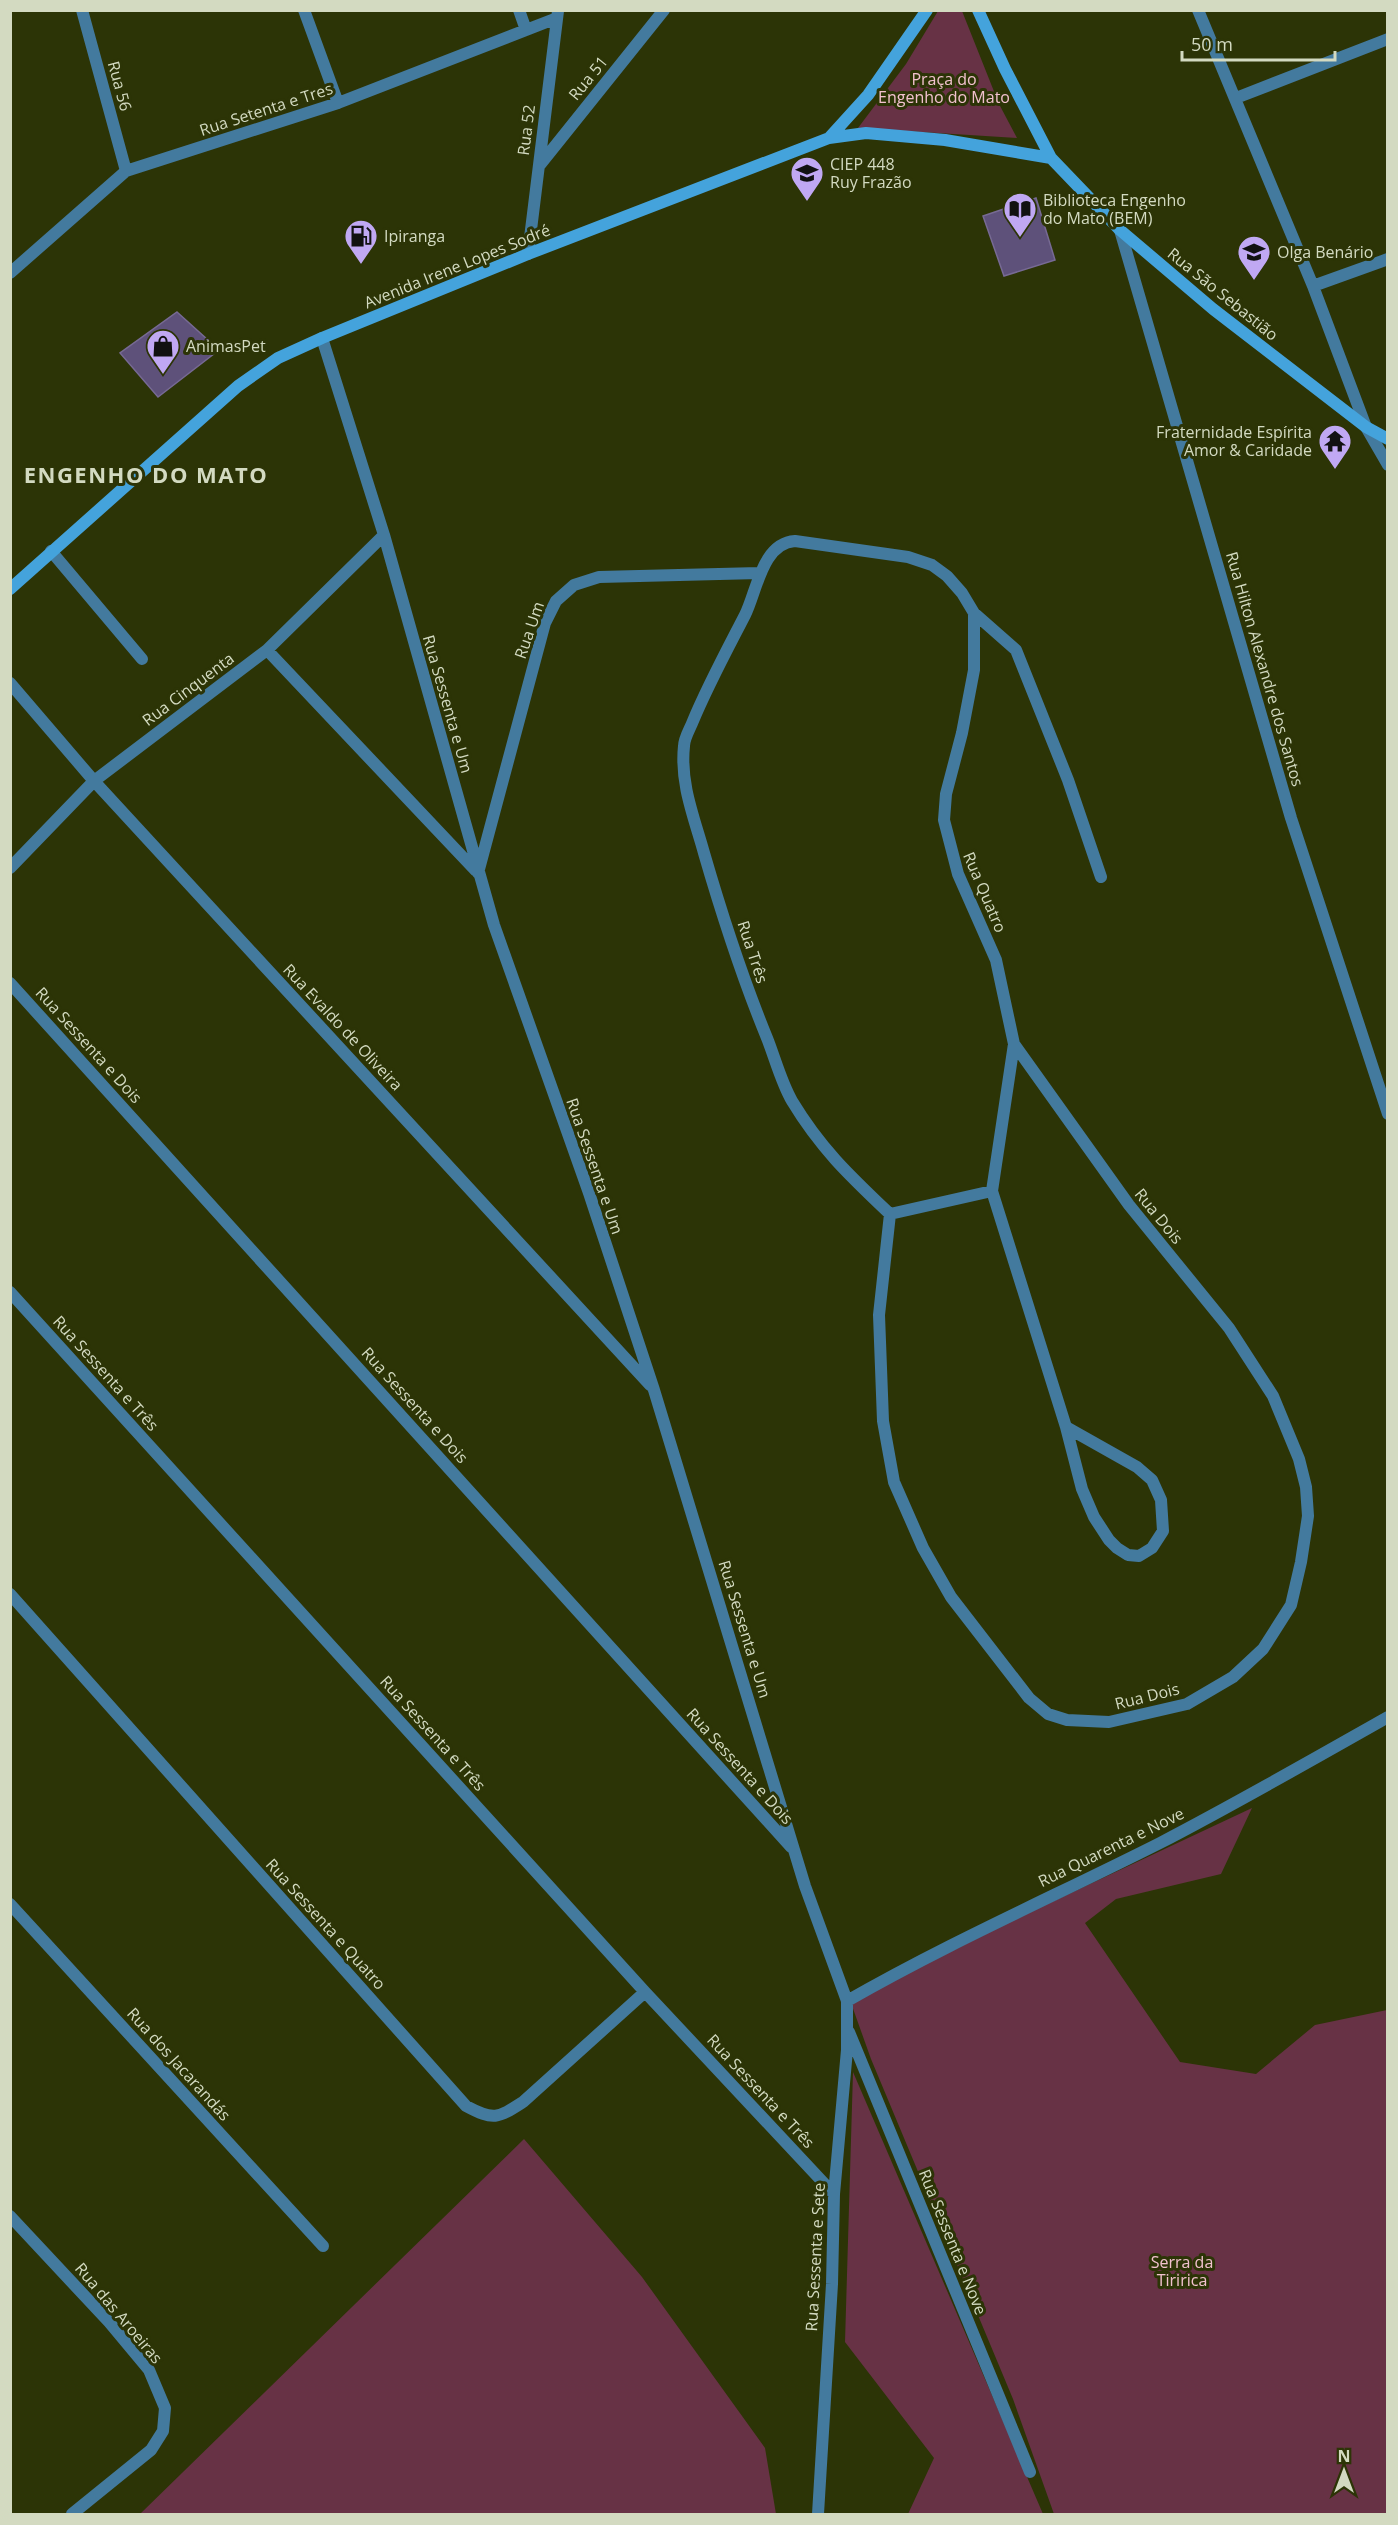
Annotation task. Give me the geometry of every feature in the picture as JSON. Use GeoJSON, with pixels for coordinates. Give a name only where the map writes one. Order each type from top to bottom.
{"type":"FeatureCollection","features":[{"type":"Feature","properties":{"kind":"main road","name":"Avenida Irene Lopes Sodré"},"geometry":{"type":"LineString","coordinates":[[10,589],[238,386],[278,358],[528,254],[829,138],[868,95],[927,10]]}},
{"type":"Feature","properties":{"kind":"main road","name":"Rua São Sebastião"},"geometry":{"type":"LineString","coordinates":[[978,10],[1051,159],[1120,230],[1213,309],[1366,427],[1388,439]]}},
{"type":"Feature","properties":{"kind":"main road"},"geometry":{"type":"LineString","coordinates":[[829,138],[866,133],[945,140],[1051,159]]}},
{"type":"Feature","properties":{"kind":"street","name":"Rua 56"},"geometry":{"type":"LineString","coordinates":[[82,10],[126,171]]}},
{"type":"Feature","properties":{"kind":"street"},"geometry":{"type":"LineString","coordinates":[[304,10],[338,103]]}},
{"type":"Feature","properties":{"kind":"street"},"geometry":{"type":"LineString","coordinates":[[519,10],[526,30]]}},
{"type":"Feature","properties":{"kind":"street","name":"Rua 51"},"geometry":{"type":"LineString","coordinates":[[538,167],[664,10]]}},
{"type":"Feature","properties":{"kind":"street"},"geometry":{"type":"LineString","coordinates":[[1198,10],[1313,286],[1366,427],[1388,465]]}},
{"type":"Feature","properties":{"kind":"street","name":"Rua Setenta e Tres"},"geometry":{"type":"LineString","coordinates":[[10,273],[126,171],[338,103],[526,30],[558,14]]}},
{"type":"Feature","properties":{"kind":"street","name":"Rua 52"},"geometry":{"type":"LineString","coordinates":[[528,254],[558,14]]}},
{"type":"Feature","properties":{"kind":"street"},"geometry":{"type":"LineString","coordinates":[[1236,98],[1388,39]]}},
{"type":"Feature","properties":{"kind":"street","name":"Rua Hilton Alexandre dos Santos"},"geometry":{"type":"LineString","coordinates":[[1120,230],[1291,818],[1388,1114]]}},
{"type":"Feature","properties":{"kind":"street"},"geometry":{"type":"LineString","coordinates":[[1313,286],[1388,259]]}},
{"type":"Feature","properties":{"kind":"street","name":"Rua Sessenta e Um"},"geometry":{"type":"LineString","coordinates":[[322,338],[384,534],[478,873],[654,1390],[794,1850],[846,2001]]}},
{"type":"Feature","properties":{"kind":"street","name":"Rua Cinquenta"},"geometry":{"type":"LineString","coordinates":[[10,868],[94,781],[267,650],[384,534]]}},
{"type":"Feature","properties":{"kind":"street"},"geometry":{"type":"LineString","coordinates":[[759,573],[776,549],[786,541],[795,541],[908,557],[932,565],[947,576],[962,592],[974,613],[1016,650],[1068,780],[1101,877]]}},
{"type":"Feature","properties":{"kind":"street"},"geometry":{"type":"LineString","coordinates":[[51,551],[142,659]]}},
{"type":"Feature","properties":{"kind":"street","name":"Rua Um"},"geometry":{"type":"LineString","coordinates":[[478,873],[545,623],[556,601],[573,585],[599,577],[759,573]]}},
{"type":"Feature","properties":{"kind":"street","name":"Rua Três"},"geometry":{"type":"LineString","coordinates":[[759,573],[749,607],[697,710],[684,743],[682,768],[687,796],[748,992],[791,1098],[819,1143],[843,1170],[890,1214]]}},
{"type":"Feature","properties":{"kind":"street","name":"Rua Quatro"},"geometry":{"type":"LineString","coordinates":[[974,613],[974,670],[962,734],[946,794],[944,820],[958,874],[996,960],[1014,1044],[992,1191],[1066,1427],[1082,1489],[1094,1516],[1109,1540],[1128,1555],[1138,1556],[1152,1548],[1163,1531],[1161,1500],[1152,1480],[1137,1467],[1066,1427]]}},
{"type":"Feature","properties":{"kind":"street"},"geometry":{"type":"LineString","coordinates":[[267,650],[478,873]]}},
{"type":"Feature","properties":{"kind":"street","name":"Rua Evaldo de Oliveira"},"geometry":{"type":"LineString","coordinates":[[10,683],[94,781],[654,1390]]}},
{"type":"Feature","properties":{"kind":"street","name":"Rua Sessenta e Dois"},"geometry":{"type":"LineString","coordinates":[[10,983],[794,1850]]}},
{"type":"Feature","properties":{"kind":"street","name":"Rua Dois"},"geometry":{"type":"LineString","coordinates":[[890,1214],[879,1315],[883,1421],[894,1482],[923,1548],[951,1597],[1029,1698],[1048,1714],[1067,1720],[1109,1722],[1187,1704],[1233,1677],[1263,1649],[1291,1605],[1308,1516],[1306,1486],[1299,1459],[1273,1396],[1229,1328],[1129,1205],[1014,1044]]}},
{"type":"Feature","properties":{"kind":"street"},"geometry":{"type":"LineString","coordinates":[[890,1214],[992,1191]]}},
{"type":"Feature","properties":{"kind":"street","name":"Rua Sessenta e Três"},"geometry":{"type":"LineString","coordinates":[[10,1292],[645,1992],[834,2194]]}},
{"type":"Feature","properties":{"kind":"street","name":"Rua Sessenta e Quatro"},"geometry":{"type":"LineString","coordinates":[[10,1594],[466,2106],[484,2116],[502,2115],[523,2102],[645,1992]]}},
{"type":"Feature","properties":{"kind":"street","name":"Rua Quarenta e Nove"},"geometry":{"type":"LineString","coordinates":[[846,2001],[914,1962],[1219,1811],[1388,1717]]}},
{"type":"Feature","properties":{"kind":"street","name":"Rua dos Jacarandás"},"geometry":{"type":"LineString","coordinates":[[10,1904],[323,2246]]}},
{"type":"Feature","properties":{"kind":"street","name":"Rua Sessenta e Sete"},"geometry":{"type":"LineString","coordinates":[[818,2514],[834,2194],[846,2050],[846,2001]]}},
{"type":"Feature","properties":{"kind":"street","name":"Rua Sessenta e Nove"},"geometry":{"type":"LineString","coordinates":[[846,2025],[1030,2472]]}},
{"type":"Feature","properties":{"kind":"street","name":"Rua das Aroeiras"},"geometry":{"type":"LineString","coordinates":[[10,2216],[109,2322],[149,2370],[165,2408],[163,2431],[151,2450],[72,2514]]}},
{"type":"Feature","properties":{"kind":"green space","name":"Praça do Engenho do Mato"},"geometry":{"type":"Polygon","coordinates":[[[938,11],[962,11],[999,104],[1017,138],[858,128],[906,64],[938,11]]]}},
{"type":"Feature","properties":{"kind":"green space","name":"Serra da Tiririca"},"geometry":{"type":"Polygon","coordinates":[[[1252,1808],[1221,1874],[1116,1899],[1085,1923],[1180,2062],[1256,2074],[1315,2025],[1387,2010],[1387,2514],[1054,2514],[1013,2399],[871,2059],[851,2003],[864,1990],[1252,1808]]]}},
{"type":"Feature","properties":{"kind":"green space"},"geometry":{"type":"Polygon","coordinates":[[[853,2072],[1043,2514],[908,2514],[934,2458],[845,2342],[853,2072]]]}},
{"type":"Feature","properties":{"kind":"green space"},"geometry":{"type":"Polygon","coordinates":[[[524,2139],[642,2277],[765,2448],[776,2514],[140,2514],[524,2139]]]}},
{"type":"Feature","properties":{"kind":"building","name":"Biblioteca Engenho do Mato (BEM)"},"geometry":{"type":"Polygon","coordinates":[[[1036,198],[1055,260],[1004,276],[983,216],[1036,198]]]}},
{"type":"Feature","properties":{"kind":"building","name":"AnimasPet"},"geometry":{"type":"Polygon","coordinates":[[[177,312],[219,350],[158,397],[120,353],[177,312]]]}},
{"type":"Feature","properties":{"kind":"place","name":"CIEP 448 Ruy Frazão"},"geometry":{"type":"Point","coordinates":[807,202]}},
{"type":"Feature","properties":{"kind":"place","name":"Biblioteca Engenho do Mato (BEM)"},"geometry":{"type":"Point","coordinates":[1020,238]}},
{"type":"Feature","properties":{"kind":"place","name":"Ipiranga"},"geometry":{"type":"Point","coordinates":[361,265]}},
{"type":"Feature","properties":{"kind":"place","name":"Olga Benário"},"geometry":{"type":"Point","coordinates":[1254,281]}},
{"type":"Feature","properties":{"kind":"place","name":"AnimasPet"},"geometry":{"type":"Point","coordinates":[163,375]}},
{"type":"Feature","properties":{"kind":"place","name":"Fraternidade Espírita Amor & Caridade"},"geometry":{"type":"Point","coordinates":[1335,470]}},
{"type":"Feature","properties":{"kind":"district","name":"ENGENHO DO MATO"},"geometry":{"type":"Point","coordinates":[146,474]}}]}
